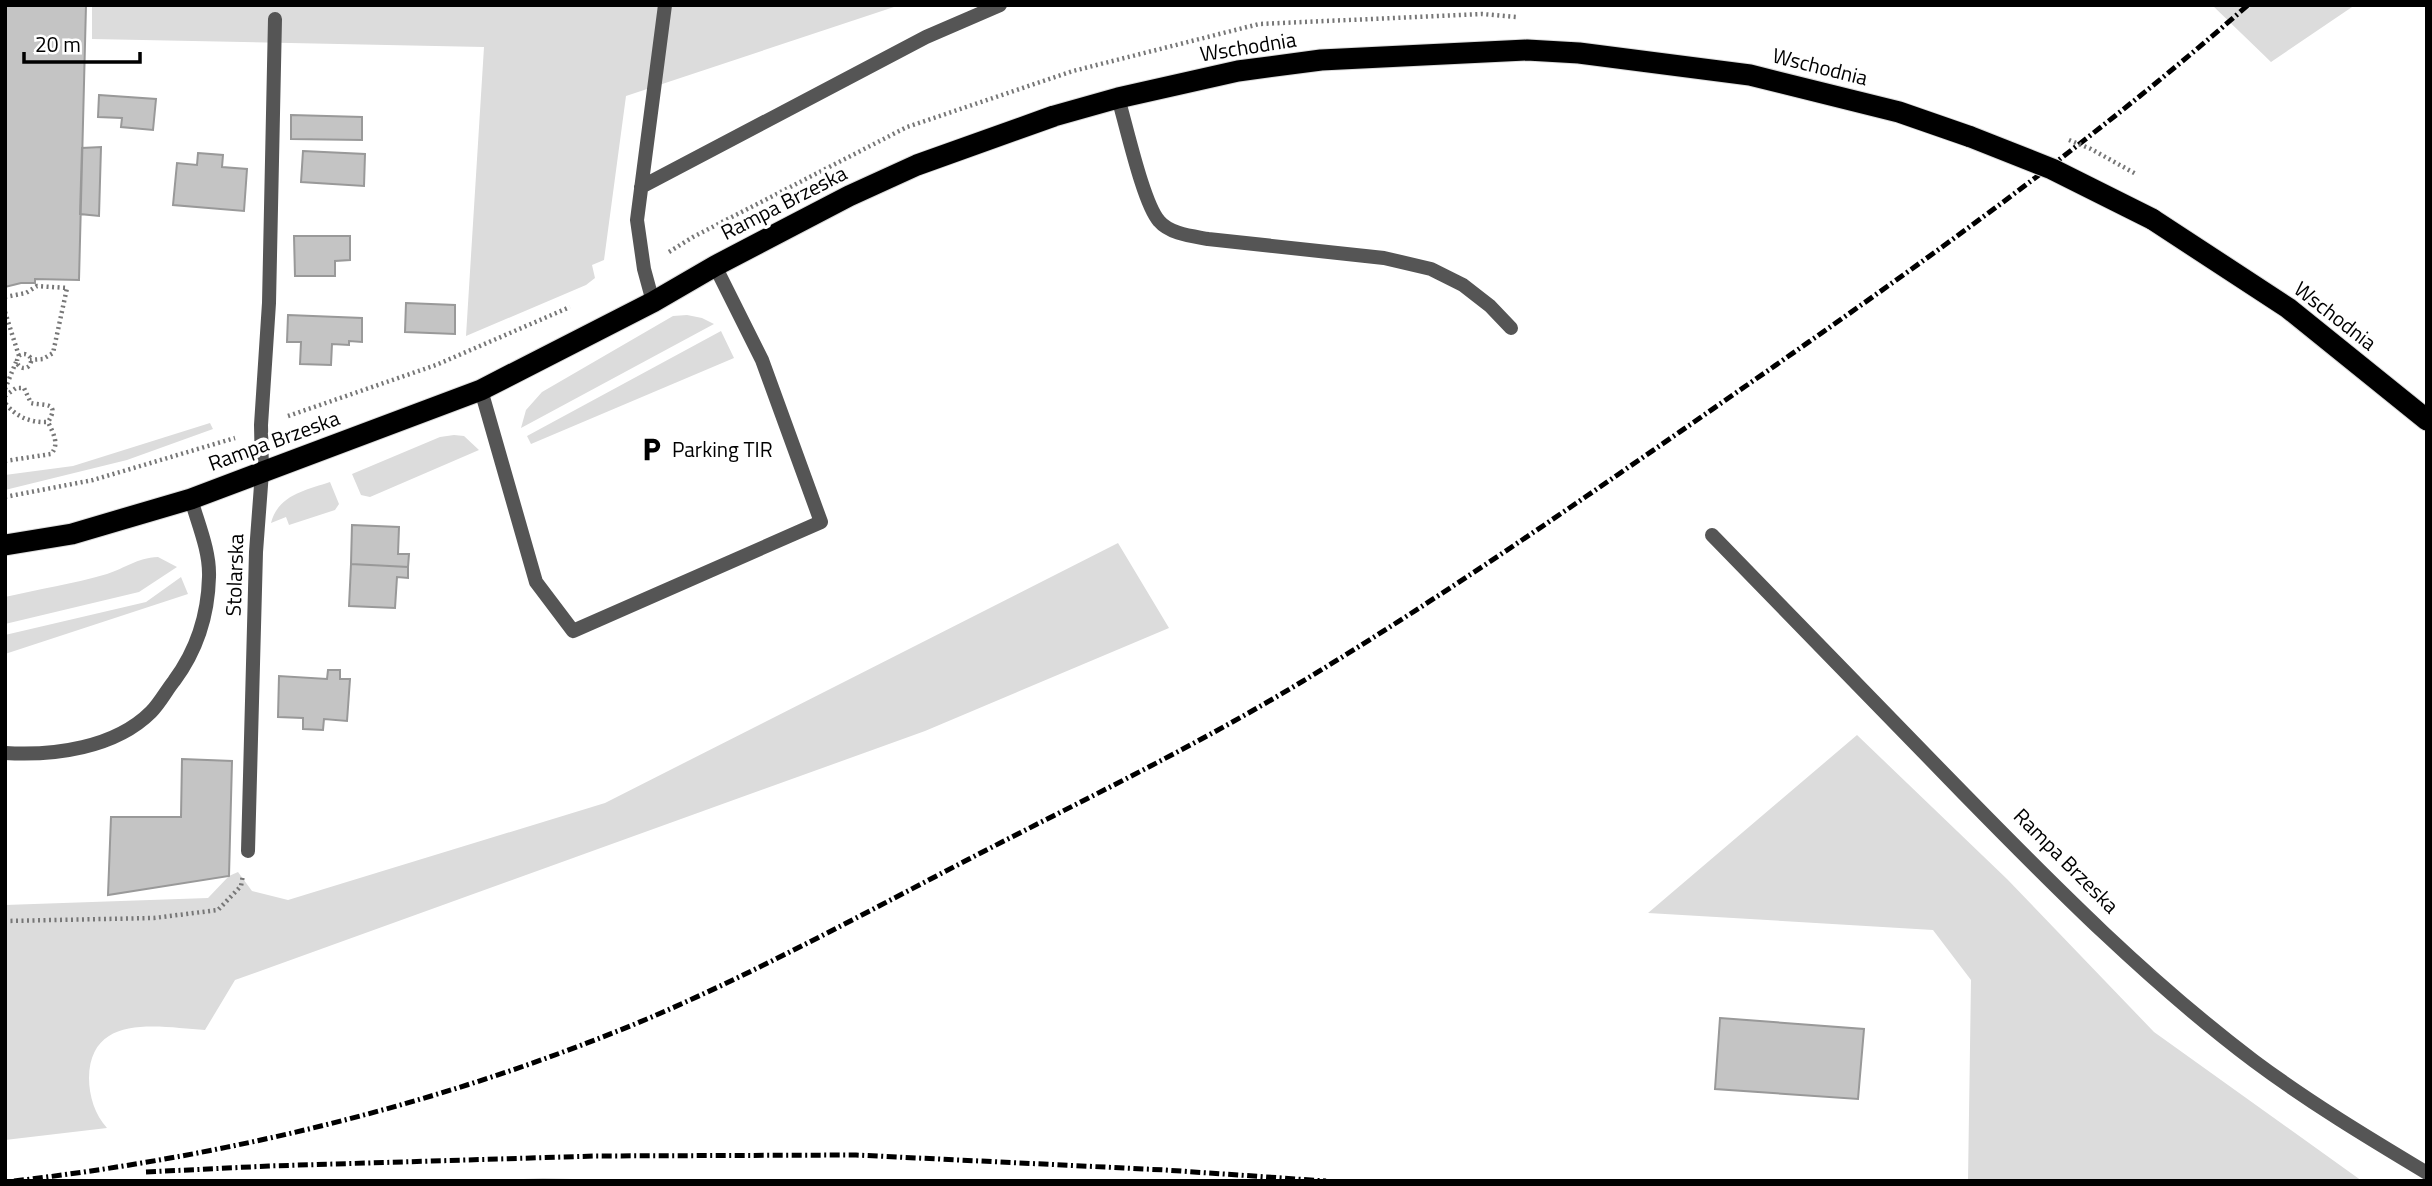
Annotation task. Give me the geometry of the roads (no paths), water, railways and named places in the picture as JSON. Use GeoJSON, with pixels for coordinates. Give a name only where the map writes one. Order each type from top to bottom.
{"type":"FeatureCollection","features":[{"type":"Feature","properties":{"kind":"highway","name":"Wschodnia"},"geometry":{"type":"LineString","coordinates":[[1118,98],[1238,71],[1321,60],[1527,50],[1620,58],[1750,75],[1899,112],[1971,137],[2052,169],[2152,219],[2288,308],[2427,420]]}},
{"type":"Feature","properties":{"kind":"highway","name":"Rampa Brzeska"},"geometry":{"type":"LineString","coordinates":[[5,545],[72,534],[191,499],[481,390],[653,302],[715,266],[917,165],[1054,116],[1118,98]]}},
{"type":"Feature","properties":{"kind":"lane"},"geometry":{"type":"LineString","coordinates":[[653,302],[643,269],[637,220],[665,5]]}},
{"type":"Feature","properties":{"kind":"lane"},"geometry":{"type":"LineString","coordinates":[[641,187],[926,37],[1000,5]]}},
{"type":"Feature","properties":{"kind":"lane","name":"Stolarska"},"geometry":{"type":"LineString","coordinates":[[248,851],[256,552],[269,303],[275,19]]}},
{"type":"Feature","properties":{"kind":"lane"},"geometry":{"type":"LineString","coordinates":[[1118,98],[1150,205],[1159,222],[1180,234],[1208,239],[1384,258],[1431,269],[1463,285],[1490,306],[1511,328]]}},
{"type":"Feature","properties":{"kind":"lane"},"geometry":{"type":"LineString","coordinates":[[481,390],[536,582],[573,631],[821,523],[762,359],[715,266]]}},
{"type":"Feature","properties":{"kind":"lane"},"geometry":{"type":"LineString","coordinates":[[5,753],[85,747],[120,733],[151,712],[179,674],[206,618],[209,575],[208,557],[191,499]]}},
{"type":"Feature","properties":{"kind":"lane","name":"Rampa Brzeska"},"geometry":{"type":"LineString","coordinates":[[1712,536],[2054,886],[2118,947],[2252,1060],[2323,1111],[2427,1172]]}},
{"type":"Feature","properties":{"kind":"railway"},"geometry":{"type":"LineString","coordinates":[[14,1181],[176,1157],[257,1141],[416,1101],[571,1049],[688,1001],[769,962],[1176,752],[1258,708],[1449,589],[1765,372],[2046,169],[2115,116],[2248,5]]}},
{"type":"Feature","properties":{"kind":"railway"},"geometry":{"type":"LineString","coordinates":[[146,1172],[596,1156],[856,1155],[1326,1181]]}},
{"type":"Feature","properties":{"kind":"place","name":"Parking TIR"},"geometry":{"type":"Point","coordinates":[652,450]}}]}
